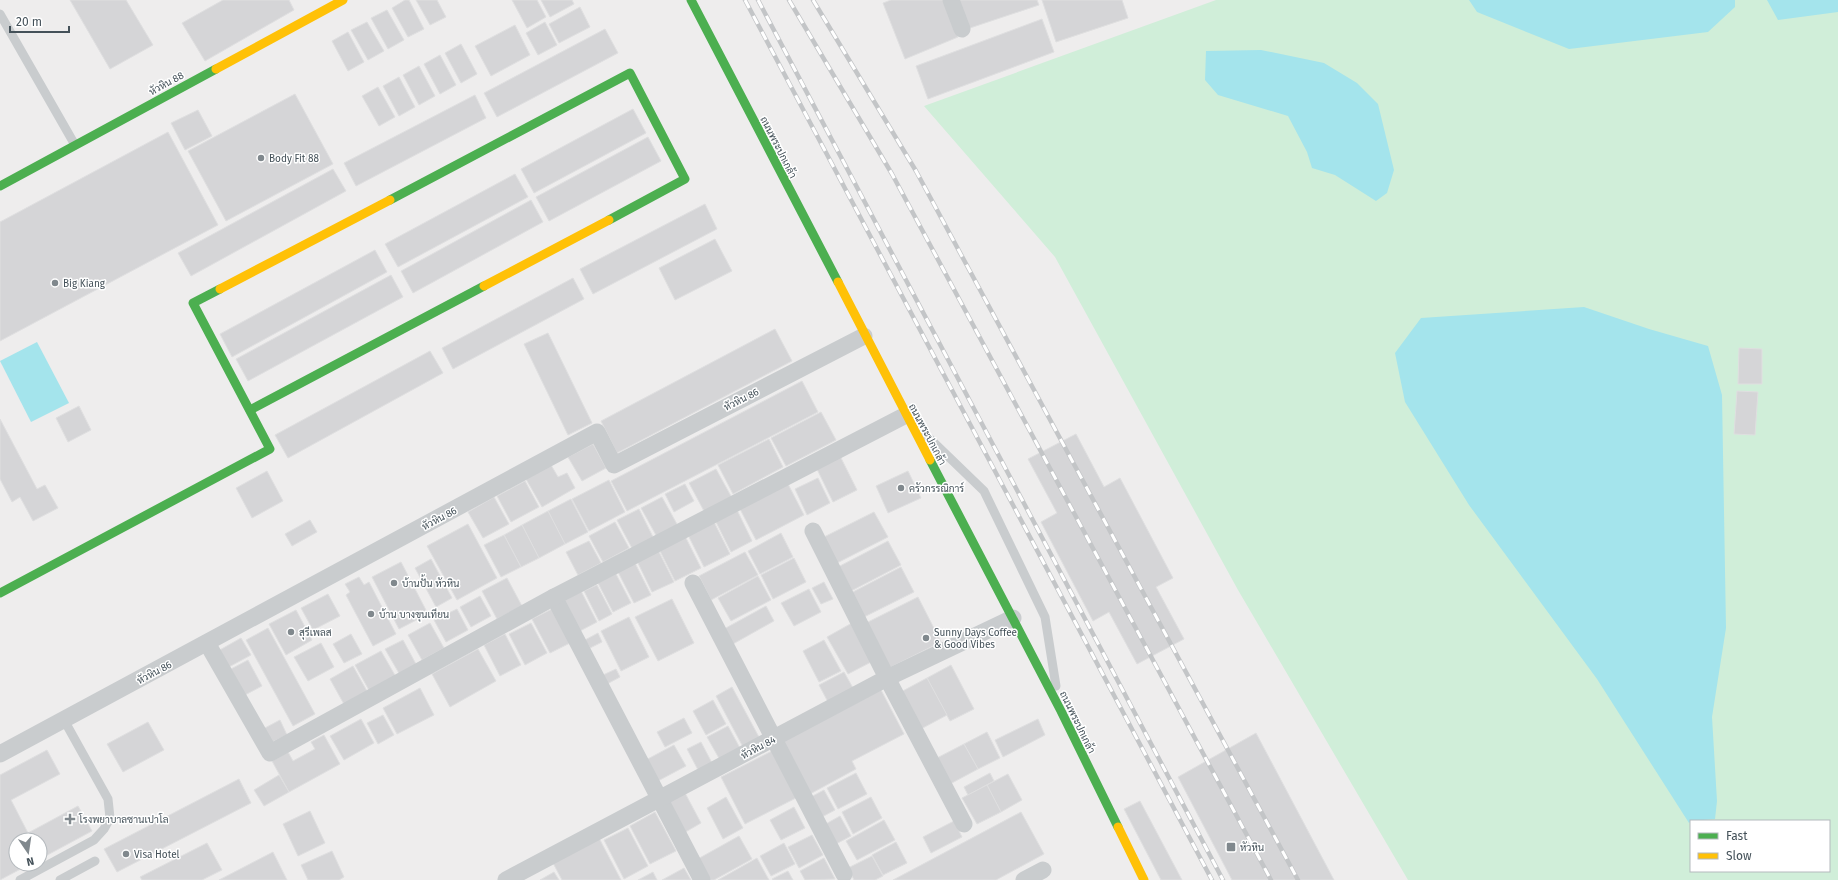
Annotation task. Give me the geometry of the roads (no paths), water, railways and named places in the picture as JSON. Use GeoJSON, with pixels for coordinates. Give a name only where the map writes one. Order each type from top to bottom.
{"type":"FeatureCollection","features":[{"type":"Feature","properties":{"kind":"street","name":"หัวหิน 88"},"geometry":{"type":"LineString","coordinates":[[0,186],[319,9],[343,0]]}},
{"type":"Feature","properties":{"kind":"street","name":"ถนนพระปกเกล้า"},"geometry":{"type":"LineString","coordinates":[[691,0],[864,336],[1013,618],[1144,880]]}},
{"type":"Feature","properties":{"kind":"street"},"geometry":{"type":"LineString","coordinates":[[951,0],[962,30]]}},
{"type":"Feature","properties":{"kind":"street"},"geometry":{"type":"LineString","coordinates":[[0,593],[270,449],[193,303],[630,72],[685,178],[250,410]]}},
{"type":"Feature","properties":{"kind":"street","name":"หัวหิน 86"},"geometry":{"type":"LineString","coordinates":[[0,754],[597,432],[614,465],[864,336]]}},
{"type":"Feature","properties":{"kind":"street"},"geometry":{"type":"LineString","coordinates":[[207,643],[270,753],[554,597],[906,415]]}},
{"type":"Feature","properties":{"kind":"street"},"geometry":{"type":"LineString","coordinates":[[813,531],[887,678],[964,824]]}},
{"type":"Feature","properties":{"kind":"street"},"geometry":{"type":"LineString","coordinates":[[693,583],[844,874]]}},
{"type":"Feature","properties":{"kind":"street"},"geometry":{"type":"LineString","coordinates":[[554,597],[658,800],[702,880]]}},
{"type":"Feature","properties":{"kind":"street","name":"หัวหิน 84"},"geometry":{"type":"LineString","coordinates":[[506,880],[887,678],[1013,618]]}},
{"type":"Feature","properties":{"kind":"street"},"geometry":{"type":"LineString","coordinates":[[1024,880],[1043,870]]}},
{"type":"Feature","properties":{"kind":"lane"},"geometry":{"type":"LineString","coordinates":[[0,14],[75,145]]}},
{"type":"Feature","properties":{"kind":"lane"},"geometry":{"type":"LineString","coordinates":[[906,415],[984,491],[1044,617],[1060,711]]}},
{"type":"Feature","properties":{"kind":"lane"},"geometry":{"type":"LineString","coordinates":[[20,880],[94,840],[104,829],[110,818],[108,799],[64,720]]}},
{"type":"Feature","properties":{"kind":"lane"},"geometry":{"type":"LineString","coordinates":[[60,880],[95,862]]}},
{"type":"Feature","properties":{"kind":"water"},"geometry":{"type":"Polygon","coordinates":[[[1469,0],[1735,0],[1735,7],[1708,32],[1569,49],[1477,12],[1469,0]]]}},
{"type":"Feature","properties":{"kind":"water"},"geometry":{"type":"Polygon","coordinates":[[[1767,0],[1838,0],[1838,12],[1778,20],[1767,0]]]}},
{"type":"Feature","properties":{"kind":"water"},"geometry":{"type":"Polygon","coordinates":[[[1261,50],[1324,63],[1357,83],[1378,104],[1394,170],[1387,193],[1376,201],[1335,175],[1312,168],[1307,152],[1288,116],[1218,95],[1205,80],[1206,51],[1261,50]]]}},
{"type":"Feature","properties":{"kind":"water"},"geometry":{"type":"Polygon","coordinates":[[[1584,307],[1649,329],[1708,346],[1722,395],[1726,628],[1712,717],[1717,801],[1715,819],[1690,820],[1689,823],[1597,679],[1469,505],[1405,402],[1395,353],[1421,318],[1584,307]]]}},
{"type":"Feature","properties":{"kind":"water"},"geometry":{"type":"Polygon","coordinates":[[[37,342],[69,403],[31,422],[0,361],[37,342]]]}},
{"type":"Feature","properties":{"kind":"railway"},"geometry":{"type":"LineString","coordinates":[[745,0],[1212,880]]}},
{"type":"Feature","properties":{"kind":"railway"},"geometry":{"type":"LineString","coordinates":[[758,0],[1223,880]]}},
{"type":"Feature","properties":{"kind":"railway"},"geometry":{"type":"LineString","coordinates":[[789,0],[892,174],[1271,880]]}},
{"type":"Feature","properties":{"kind":"railway"},"geometry":{"type":"LineString","coordinates":[[813,0],[916,171],[1298,880]]}},
{"type":"Feature","properties":{"kind":"place","name":"Body Fit 88"},"geometry":{"type":"Point","coordinates":[261,158]}},
{"type":"Feature","properties":{"kind":"place","name":"Big Kiang"},"geometry":{"type":"Point","coordinates":[55,283]}},
{"type":"Feature","properties":{"kind":"place","name":"ครัวกรรณิการ์"},"geometry":{"type":"Point","coordinates":[901,488]}},
{"type":"Feature","properties":{"kind":"place","name":"บ้านปั้น หัวหิน"},"geometry":{"type":"Point","coordinates":[394,583]}},
{"type":"Feature","properties":{"kind":"place","name":"บ้าน บางขุนเทียน"},"geometry":{"type":"Point","coordinates":[371,614]}},
{"type":"Feature","properties":{"kind":"place","name":"สุรีเพลส"},"geometry":{"type":"Point","coordinates":[291,632]}},
{"type":"Feature","properties":{"kind":"place","name":"Sunny Days Coffee & Good Vibes"},"geometry":{"type":"Point","coordinates":[926,638]}},
{"type":"Feature","properties":{"kind":"place","name":"โรงพยาบาลซานเปาโล"},"geometry":{"type":"Point","coordinates":[70,819]}},
{"type":"Feature","properties":{"kind":"place","name":"หัวหิน"},"geometry":{"type":"Point","coordinates":[1231,847]}},
{"type":"Feature","properties":{"kind":"place","name":"Visa Hotel"},"geometry":{"type":"Point","coordinates":[126,854]}}]}
